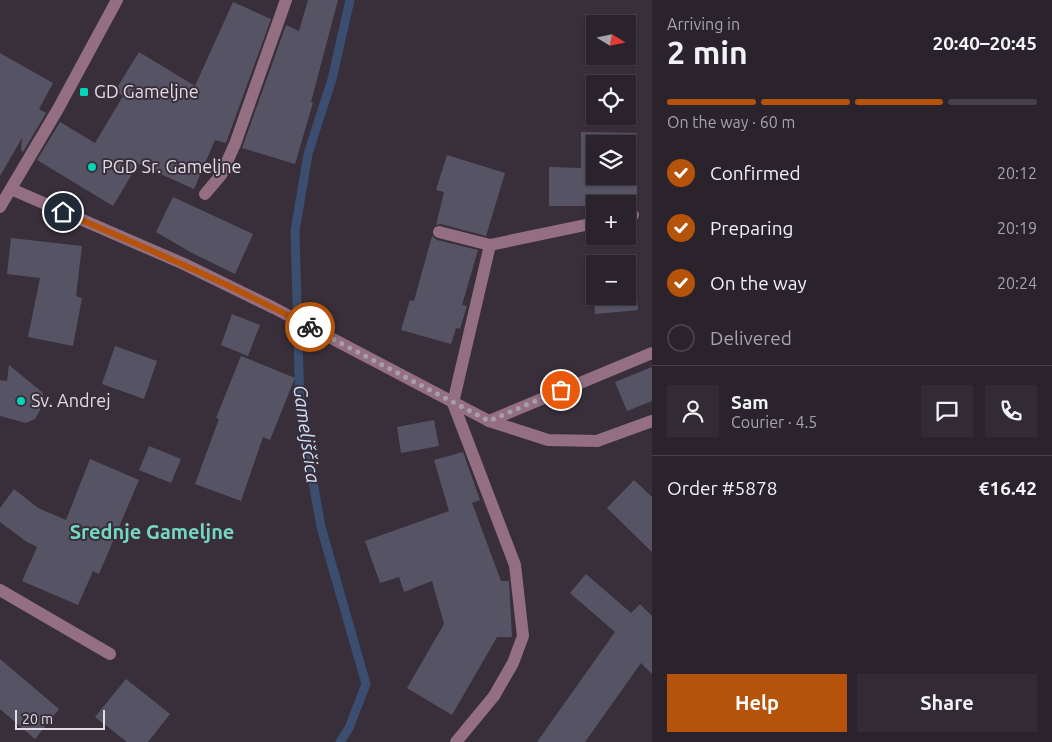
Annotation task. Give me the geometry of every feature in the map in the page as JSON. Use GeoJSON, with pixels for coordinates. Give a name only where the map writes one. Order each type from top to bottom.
{"type":"FeatureCollection","features":[{"type":"Feature","properties":{"kind":"street"},"geometry":{"type":"LineString","coordinates":[[0,207],[117,0]]}},
{"type":"Feature","properties":{"kind":"street"},"geometry":{"type":"LineString","coordinates":[[205,194],[220,175],[235,144],[286,0]]}},
{"type":"Feature","properties":{"kind":"street"},"geometry":{"type":"LineString","coordinates":[[11,189],[184,264],[274,308],[489,421],[548,440],[597,441],[652,421]]}},
{"type":"Feature","properties":{"kind":"street"},"geometry":{"type":"LineString","coordinates":[[439,232],[490,245],[586,225]]}},
{"type":"Feature","properties":{"kind":"street"},"geometry":{"type":"LineString","coordinates":[[456,742],[494,696],[513,663],[523,636],[515,565],[452,403],[490,245]]}},
{"type":"Feature","properties":{"kind":"street"},"geometry":{"type":"LineString","coordinates":[[489,421],[652,353]]}},
{"type":"Feature","properties":{"kind":"street"},"geometry":{"type":"LineString","coordinates":[[0,590],[110,654]]}},
{"type":"Feature","properties":{"kind":"building"},"geometry":{"type":"Polygon","coordinates":[[[308,0],[338,0],[311,102],[313,103],[295,164],[242,148],[286,25],[299,31],[308,0]]]}},
{"type":"Feature","properties":{"kind":"building"},"geometry":{"type":"Polygon","coordinates":[[[233,2],[271,19],[226,143],[215,140],[194,189],[138,164],[113,206],[37,160],[60,122],[95,143],[123,96],[115,91],[139,52],[195,86],[233,2]]]}},
{"type":"Feature","properties":{"kind":"building"},"geometry":{"type":"Polygon","coordinates":[[[0,53],[53,83],[39,109],[46,113],[23,152],[21,150],[22,138],[0,176],[0,53]]]}},
{"type":"Feature","properties":{"kind":"building"},"geometry":{"type":"Polygon","coordinates":[[[581,132],[637,133],[637,206],[636,195],[586,195],[586,206],[549,206],[549,167],[581,168],[581,132]]]}},
{"type":"Feature","properties":{"kind":"building"},"geometry":{"type":"Polygon","coordinates":[[[447,155],[505,173],[486,236],[441,224],[436,225],[444,192],[436,190],[447,155]]]}},
{"type":"Feature","properties":{"kind":"building"},"geometry":{"type":"Polygon","coordinates":[[[173,197],[253,234],[235,274],[192,253],[156,232],[173,197]]]}},
{"type":"Feature","properties":{"kind":"building"},"geometry":{"type":"Polygon","coordinates":[[[432,236],[437,240],[478,250],[462,305],[467,306],[460,329],[456,328],[451,344],[401,330],[410,300],[414,301],[432,236]]]}},
{"type":"Feature","properties":{"kind":"building"},"geometry":{"type":"Polygon","coordinates":[[[11,238],[82,246],[76,296],[82,298],[73,346],[28,337],[40,278],[7,274],[11,238]]]}},
{"type":"Feature","properties":{"kind":"building"},"geometry":{"type":"Polygon","coordinates":[[[636,284],[638,310],[595,314],[594,305],[636,305],[636,284]]]}},
{"type":"Feature","properties":{"kind":"building"},"geometry":{"type":"Polygon","coordinates":[[[232,314],[260,325],[248,356],[221,345],[232,314]]]}},
{"type":"Feature","properties":{"kind":"building"},"geometry":{"type":"Polygon","coordinates":[[[115,346],[157,361],[144,399],[102,384],[115,346]]]}},
{"type":"Feature","properties":{"kind":"building"},"geometry":{"type":"Polygon","coordinates":[[[241,356],[295,378],[270,440],[263,437],[241,501],[195,484],[219,419],[216,418],[241,356]]]}},
{"type":"Feature","properties":{"kind":"building","name":"Sv. Andrej"},"geometry":{"type":"Polygon","coordinates":[[[9,365],[43,393],[40,410],[35,419],[26,423],[0,416],[0,380],[7,381],[9,365]]]}},
{"type":"Feature","properties":{"kind":"building"},"geometry":{"type":"Polygon","coordinates":[[[652,367],[652,401],[627,411],[615,382],[652,367]]]}},
{"type":"Feature","properties":{"kind":"building"},"geometry":{"type":"Polygon","coordinates":[[[434,420],[439,446],[401,453],[397,427],[434,420]]]}},
{"type":"Feature","properties":{"kind":"building"},"geometry":{"type":"Polygon","coordinates":[[[149,446],[181,459],[171,483],[139,470],[149,446]]]}},
{"type":"Feature","properties":{"kind":"building"},"geometry":{"type":"Polygon","coordinates":[[[463,452],[480,500],[472,503],[501,581],[509,581],[512,637],[497,637],[452,715],[407,688],[444,624],[432,581],[404,592],[399,577],[380,583],[365,541],[449,511],[434,460],[463,452]]]}},
{"type":"Feature","properties":{"kind":"building"},"geometry":{"type":"Polygon","coordinates":[[[90,459],[139,480],[99,574],[93,571],[78,605],[22,581],[37,547],[0,522],[0,508],[14,489],[38,508],[66,520],[90,459]]]}},
{"type":"Feature","properties":{"kind":"building"},"geometry":{"type":"Polygon","coordinates":[[[634,480],[652,497],[652,552],[607,508],[634,480]]]}},
{"type":"Feature","properties":{"kind":"building"},"geometry":{"type":"Polygon","coordinates":[[[586,574],[631,613],[640,604],[652,616],[652,674],[641,663],[585,742],[537,742],[615,632],[570,593],[586,574]]]}},
{"type":"Feature","properties":{"kind":"building"},"geometry":{"type":"Polygon","coordinates":[[[0,659],[59,709],[35,739],[0,709],[0,659]]]}},
{"type":"Feature","properties":{"kind":"building"},"geometry":{"type":"Polygon","coordinates":[[[126,679],[170,714],[148,742],[127,742],[95,717],[126,679]]]}},
{"type":"Feature","properties":{"kind":"waterway","name":"Gameljščica"},"geometry":{"type":"LineString","coordinates":[[340,742],[349,728],[366,684],[321,527],[300,409],[295,231],[308,154],[332,79],[350,0]]}},
{"type":"Feature","properties":{"kind":"way so far"},"geometry":{"type":"LineString","coordinates":[[310,327],[489,421],[561,390]]}},
{"type":"Feature","properties":{"kind":"place","name":"GD Gameljne"},"geometry":{"type":"Point","coordinates":[84,92]}},
{"type":"Feature","properties":{"kind":"place","name":"PGD Sr. Gameljne"},"geometry":{"type":"Point","coordinates":[92,167]}},
{"type":"Feature","properties":{"kind":"place","name":"Sv. Andrej"},"geometry":{"type":"Point","coordinates":[21,401]}},
{"type":"Feature","properties":{"kind":"district","name":"Srednje Gameljne"},"geometry":{"type":"Point","coordinates":[152,532]}},
{"type":"Feature","properties":{"kind":"route"},"geometry":{"type":"LineString","coordinates":[[63,212],[184,264],[310,327]]}}]}
